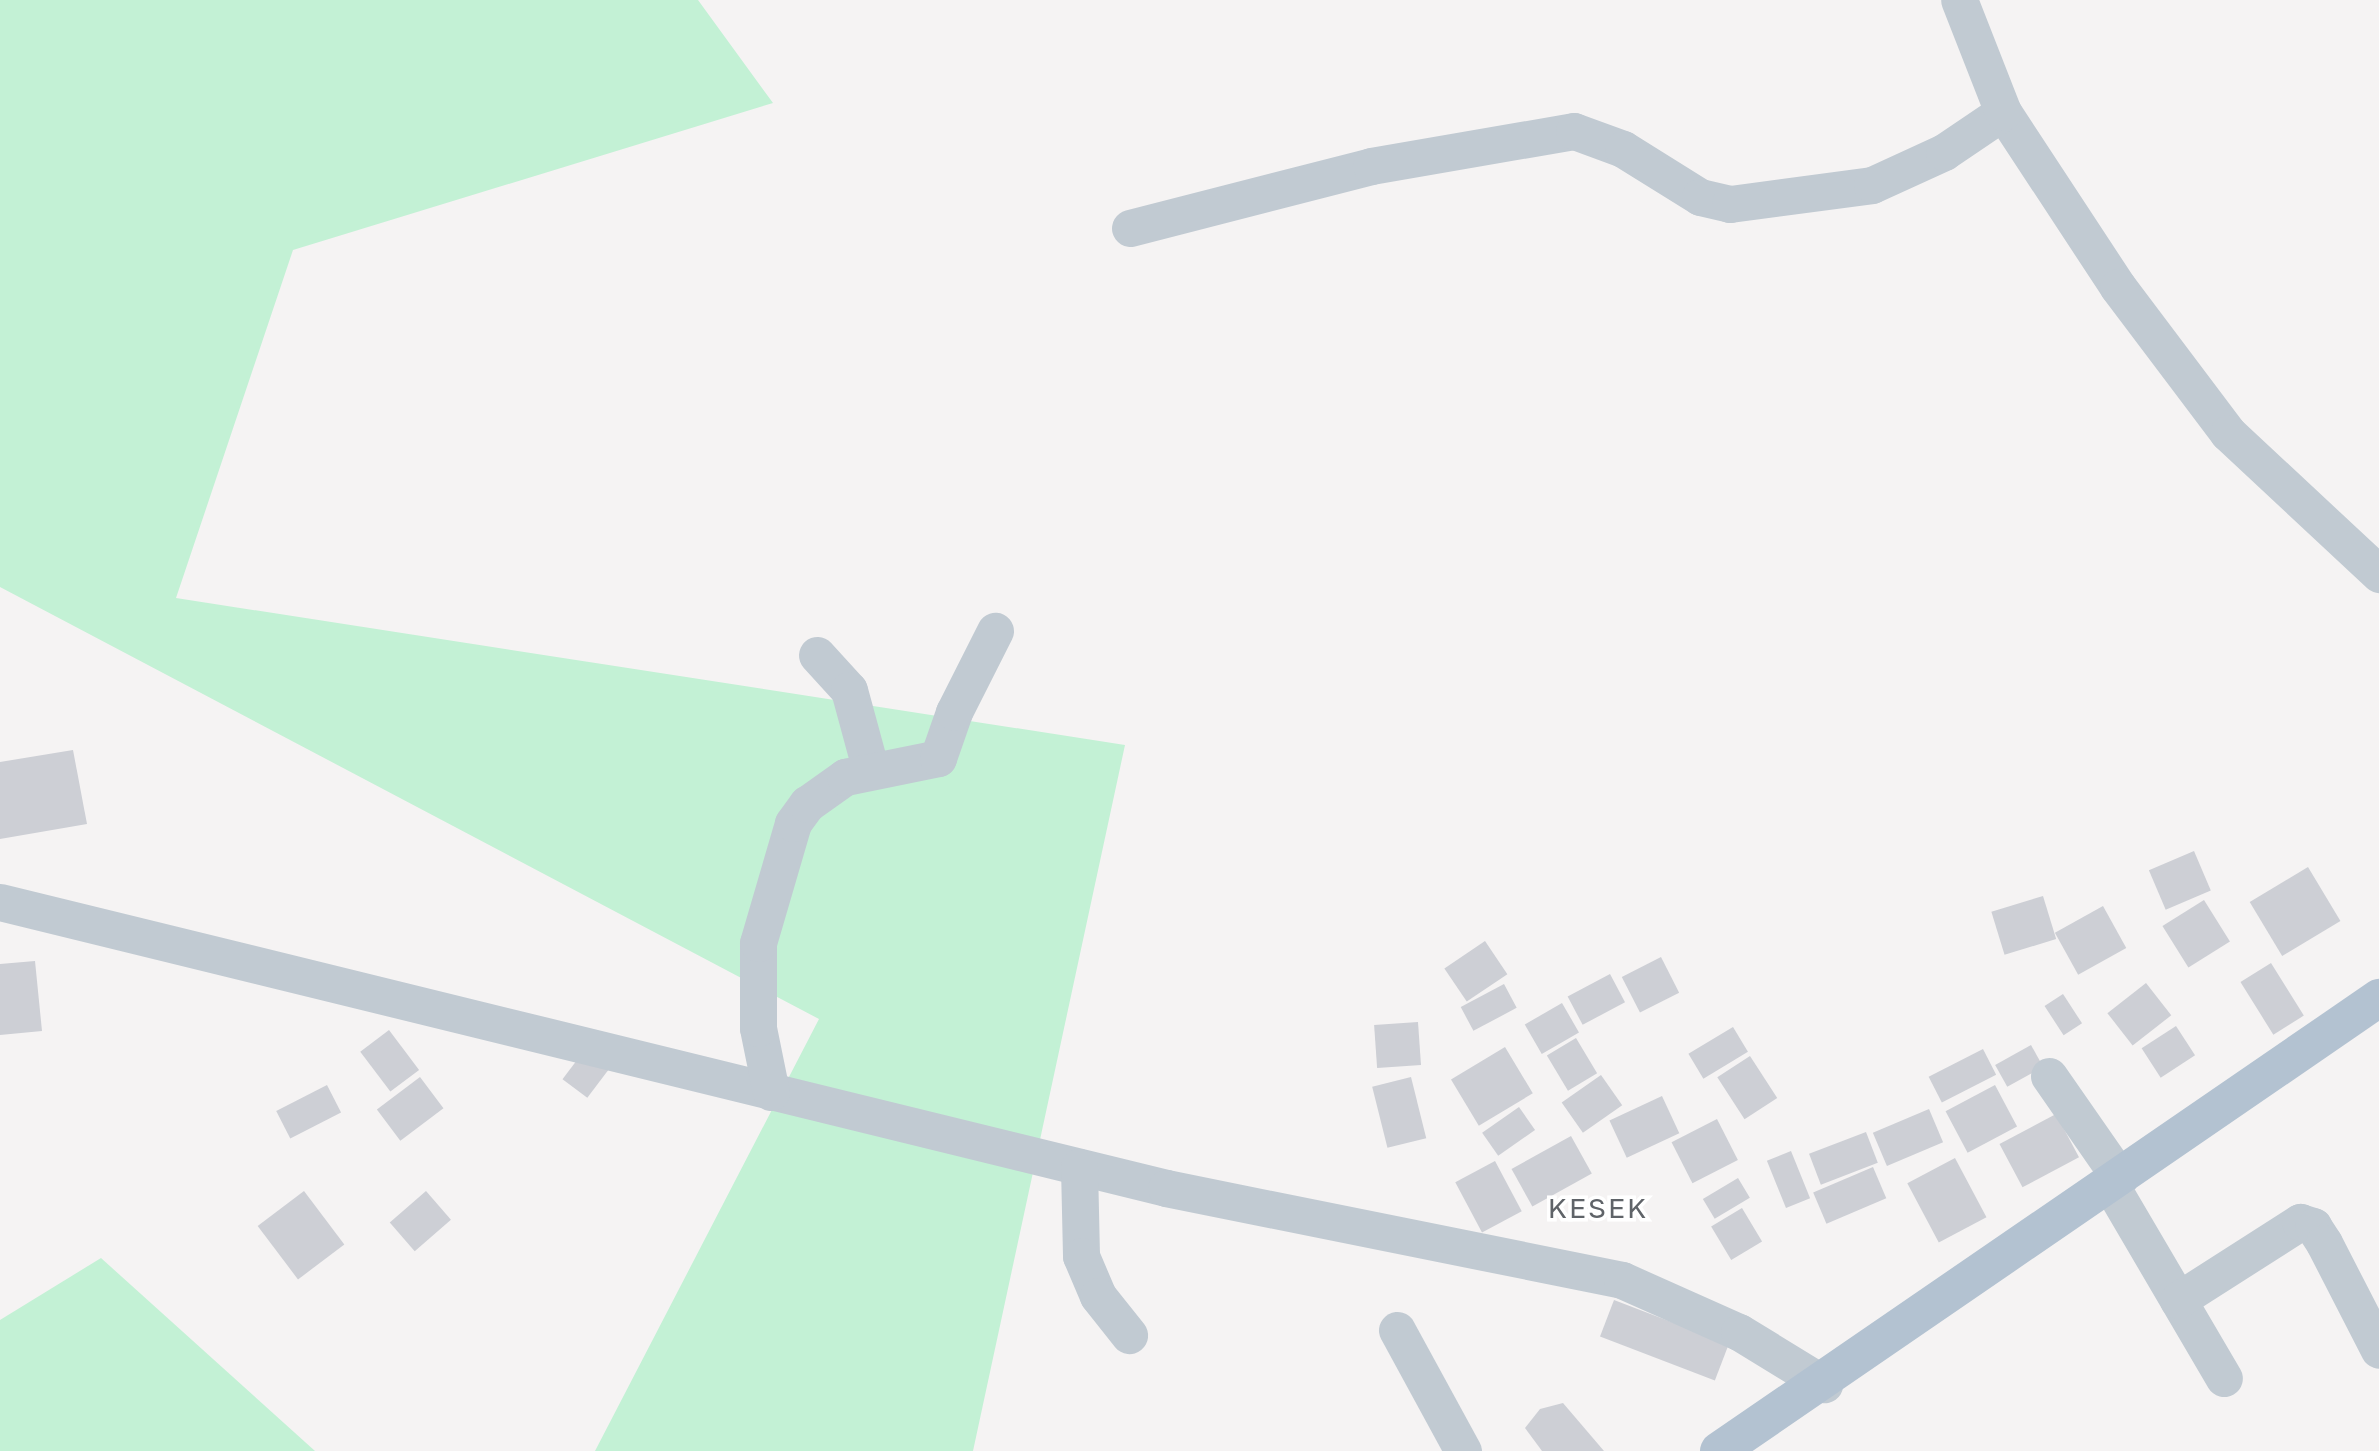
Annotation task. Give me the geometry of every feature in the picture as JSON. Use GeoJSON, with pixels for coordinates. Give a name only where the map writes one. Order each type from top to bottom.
{"type":"FeatureCollection","features":[{"type":"Feature","properties":{"kind":"main road"},"geometry":{"type":"LineString","coordinates":[[1719,1451],[1824,1384],[2379,998]]}},
{"type":"Feature","properties":{"kind":"street"},"geometry":{"type":"LineString","coordinates":[[1959,0],[2003,112],[2118,286],[2228,433],[2379,575]]}},
{"type":"Feature","properties":{"kind":"street"},"geometry":{"type":"LineString","coordinates":[[1130,228],[1371,166],[1574,131],[1623,149],[1700,197],[1730,204],[1872,185],[1944,152],[2003,112]]}},
{"type":"Feature","properties":{"kind":"street"},"geometry":{"type":"LineString","coordinates":[[771,1092],[756,993],[758,943],[775,872],[807,804],[845,777],[938,758],[954,712],[995,632]]}},
{"type":"Feature","properties":{"kind":"street"},"geometry":{"type":"LineString","coordinates":[[817,654],[849,690],[871,771]]}},
{"type":"Feature","properties":{"kind":"street"},"geometry":{"type":"LineString","coordinates":[[0,902],[1079,1167],[1622,1280],[1739,1332],[1824,1384]]}},
{"type":"Feature","properties":{"kind":"street"},"geometry":{"type":"LineString","coordinates":[[2049,1076],[2115,1181],[2178,1300],[2224,1378]]}},
{"type":"Feature","properties":{"kind":"street"},"geometry":{"type":"LineString","coordinates":[[1079,1167],[1081,1256],[1098,1296],[1129,1335]]}},
{"type":"Feature","properties":{"kind":"street"},"geometry":{"type":"LineString","coordinates":[[2178,1300],[2300,1222],[2313,1226],[2324,1243],[2379,1350]]}},
{"type":"Feature","properties":{"kind":"street"},"geometry":{"type":"LineString","coordinates":[[1396,1330],[1463,1451]]}},
{"type":"Feature","properties":{"kind":"green space"},"geometry":{"type":"Polygon","coordinates":[[[0,0],[698,0],[773,103],[293,250],[176,598],[1125,745],[973,1451],[595,1451],[819,1019],[0,587],[0,0]]]}},
{"type":"Feature","properties":{"kind":"green space"},"geometry":{"type":"Polygon","coordinates":[[[101,1258],[315,1451],[0,1451],[0,1320],[101,1258]]]}},
{"type":"Feature","properties":{"kind":"building"},"geometry":{"type":"Polygon","coordinates":[[[73,750],[87,824],[0,839],[0,762],[73,750]]]}},
{"type":"Feature","properties":{"kind":"building"},"geometry":{"type":"Polygon","coordinates":[[[2194,851],[2211,891],[2166,910],[2149,870],[2194,851]]]}},
{"type":"Feature","properties":{"kind":"building"},"geometry":{"type":"Polygon","coordinates":[[[2308,867],[2340,921],[2282,956],[2250,902],[2308,867]]]}},
{"type":"Feature","properties":{"kind":"building"},"geometry":{"type":"Polygon","coordinates":[[[2043,896],[2056,939],[2005,955],[1991,912],[2043,896]]]}},
{"type":"Feature","properties":{"kind":"building"},"geometry":{"type":"Polygon","coordinates":[[[2204,900],[2230,942],[2188,968],[2162,926],[2204,900]]]}},
{"type":"Feature","properties":{"kind":"building"},"geometry":{"type":"Polygon","coordinates":[[[2103,906],[2126,948],[2078,975],[2055,933],[2103,906]]]}},
{"type":"Feature","properties":{"kind":"building"},"geometry":{"type":"Polygon","coordinates":[[[1485,941],[1507,974],[1467,1002],[1444,968],[1485,941]]]}},
{"type":"Feature","properties":{"kind":"building"},"geometry":{"type":"Polygon","coordinates":[[[1661,957],[1679,993],[1640,1013],[1622,977],[1661,957]]]}},
{"type":"Feature","properties":{"kind":"building"},"geometry":{"type":"Polygon","coordinates":[[[35,961],[42,1031],[0,1035],[0,964],[35,961]]]}},
{"type":"Feature","properties":{"kind":"building"},"geometry":{"type":"Polygon","coordinates":[[[2271,963],[2304,1016],[2273,1035],[2240,982],[2271,963]]]}},
{"type":"Feature","properties":{"kind":"building"},"geometry":{"type":"Polygon","coordinates":[[[1610,974],[1625,1002],[1583,1025],[1568,997],[1610,974]]]}},
{"type":"Feature","properties":{"kind":"building"},"geometry":{"type":"Polygon","coordinates":[[[2146,983],[2171,1015],[2133,1045],[2107,1013],[2146,983]]]}},
{"type":"Feature","properties":{"kind":"building"},"geometry":{"type":"Polygon","coordinates":[[[1504,984],[1517,1008],[1473,1031],[1461,1007],[1504,984]]]}},
{"type":"Feature","properties":{"kind":"building"},"geometry":{"type":"Polygon","coordinates":[[[2063,994],[2082,1023],[2064,1035],[2045,1006],[2063,994]]]}},
{"type":"Feature","properties":{"kind":"building"},"geometry":{"type":"Polygon","coordinates":[[[1562,1003],[1579,1032],[1542,1054],[1525,1024],[1562,1003]]]}},
{"type":"Feature","properties":{"kind":"building"},"geometry":{"type":"Polygon","coordinates":[[[1418,1022],[1421,1065],[1377,1068],[1374,1025],[1418,1022]]]}},
{"type":"Feature","properties":{"kind":"building"},"geometry":{"type":"Polygon","coordinates":[[[2176,1026],[2195,1055],[2161,1078],[2142,1048],[2176,1026]]]}},
{"type":"Feature","properties":{"kind":"building"},"geometry":{"type":"Polygon","coordinates":[[[1733,1027],[1748,1052],[1703,1079],[1688,1054],[1733,1027]]]}},
{"type":"Feature","properties":{"kind":"building"},"geometry":{"type":"Polygon","coordinates":[[[389,1030],[419,1070],[390,1092],[360,1052],[389,1030]]]}},
{"type":"Feature","properties":{"kind":"building"},"geometry":{"type":"Polygon","coordinates":[[[1576,1038],[1597,1073],[1568,1091],[1547,1056],[1576,1038]]]}},
{"type":"Feature","properties":{"kind":"building"},"geometry":{"type":"Polygon","coordinates":[[[2031,1045],[2043,1067],[2007,1087],[1995,1065],[2031,1045]]]}},
{"type":"Feature","properties":{"kind":"building"},"geometry":{"type":"Polygon","coordinates":[[[1505,1047],[1533,1093],[1479,1126],[1451,1079],[1505,1047]]]}},
{"type":"Feature","properties":{"kind":"building"},"geometry":{"type":"Polygon","coordinates":[[[586,1048],[611,1067],[587,1098],[563,1079],[586,1048]]]}},
{"type":"Feature","properties":{"kind":"building"},"geometry":{"type":"Polygon","coordinates":[[[1983,1049],[1996,1075],[1942,1103],[1929,1077],[1983,1049]]]}},
{"type":"Feature","properties":{"kind":"building"},"geometry":{"type":"Polygon","coordinates":[[[1750,1056],[1777,1098],[1745,1119],[1717,1077],[1750,1056]]]}},
{"type":"Feature","properties":{"kind":"building"},"geometry":{"type":"Polygon","coordinates":[[[1601,1075],[1622,1105],[1583,1133],[1562,1103],[1601,1075]]]}},
{"type":"Feature","properties":{"kind":"building"},"geometry":{"type":"Polygon","coordinates":[[[420,1077],[443,1108],[400,1141],[377,1109],[420,1077]]]}},
{"type":"Feature","properties":{"kind":"building"},"geometry":{"type":"Polygon","coordinates":[[[1411,1077],[1426,1138],[1387,1148],[1372,1087],[1411,1077]]]}},
{"type":"Feature","properties":{"kind":"building"},"geometry":{"type":"Polygon","coordinates":[[[327,1085],[341,1113],[290,1138],[276,1111],[327,1085]]]}},
{"type":"Feature","properties":{"kind":"building"},"geometry":{"type":"Polygon","coordinates":[[[1995,1085],[2017,1126],[1968,1153],[1946,1111],[1995,1085]]]}},
{"type":"Feature","properties":{"kind":"building"},"geometry":{"type":"Polygon","coordinates":[[[1662,1096],[1679,1133],[1627,1158],[1609,1121],[1662,1096]]]}},
{"type":"Feature","properties":{"kind":"building"},"geometry":{"type":"Polygon","coordinates":[[[1519,1107],[1535,1130],[1498,1156],[1482,1133],[1519,1107]]]}},
{"type":"Feature","properties":{"kind":"building"},"geometry":{"type":"Polygon","coordinates":[[[1929,1109],[1943,1142],[1887,1166],[1873,1133],[1929,1109]]]}},
{"type":"Feature","properties":{"kind":"building"},"geometry":{"type":"Polygon","coordinates":[[[2056,1114],[2079,1157],[2022,1187],[1999,1144],[2056,1114]]]}},
{"type":"Feature","properties":{"kind":"building"},"geometry":{"type":"Polygon","coordinates":[[[1717,1119],[1738,1160],[1692,1183],[1672,1142],[1717,1119]]]}},
{"type":"Feature","properties":{"kind":"building"},"geometry":{"type":"Polygon","coordinates":[[[1866,1132],[1878,1163],[1821,1185],[1809,1154],[1866,1132]]]}},
{"type":"Feature","properties":{"kind":"building"},"geometry":{"type":"Polygon","coordinates":[[[1571,1136],[1592,1174],[1532,1207],[1512,1169],[1571,1136]]]}},
{"type":"Feature","properties":{"kind":"building"},"geometry":{"type":"Polygon","coordinates":[[[1791,1151],[1810,1198],[1786,1208],[1767,1161],[1791,1151]]]}},
{"type":"Feature","properties":{"kind":"building"},"geometry":{"type":"Polygon","coordinates":[[[1955,1158],[1986,1217],[1939,1243],[1907,1183],[1955,1158]]]}},
{"type":"Feature","properties":{"kind":"building"},"geometry":{"type":"Polygon","coordinates":[[[1495,1161],[1522,1211],[1482,1232],[1455,1182],[1495,1161]]]}},
{"type":"Feature","properties":{"kind":"building"},"geometry":{"type":"Polygon","coordinates":[[[1873,1167],[1886,1198],[1826,1224],[1813,1192],[1873,1167]]]}},
{"type":"Feature","properties":{"kind":"building"},"geometry":{"type":"Polygon","coordinates":[[[1738,1178],[1750,1198],[1715,1219],[1703,1199],[1738,1178]]]}},
{"type":"Feature","properties":{"kind":"building"},"geometry":{"type":"Polygon","coordinates":[[[304,1191],[344,1245],[298,1279],[258,1226],[304,1191]]]}},
{"type":"Feature","properties":{"kind":"building"},"geometry":{"type":"Polygon","coordinates":[[[426,1191],[451,1220],[415,1251],[390,1222],[426,1191]]]}},
{"type":"Feature","properties":{"kind":"building"},"geometry":{"type":"Polygon","coordinates":[[[1742,1208],[1762,1241],[1731,1260],[1711,1227],[1742,1208]]]}},
{"type":"Feature","properties":{"kind":"building"},"geometry":{"type":"Polygon","coordinates":[[[1614,1300],[1729,1344],[1715,1380],[1600,1336],[1614,1300]]]}},
{"type":"Feature","properties":{"kind":"building"},"geometry":{"type":"Polygon","coordinates":[[[1563,1403],[1604,1451],[1542,1451],[1525,1428],[1540,1409],[1563,1403]]]}},
{"type":"Feature","properties":{"kind":"district","name":"KESEK"},"geometry":{"type":"Point","coordinates":[1598,1208]}}]}
